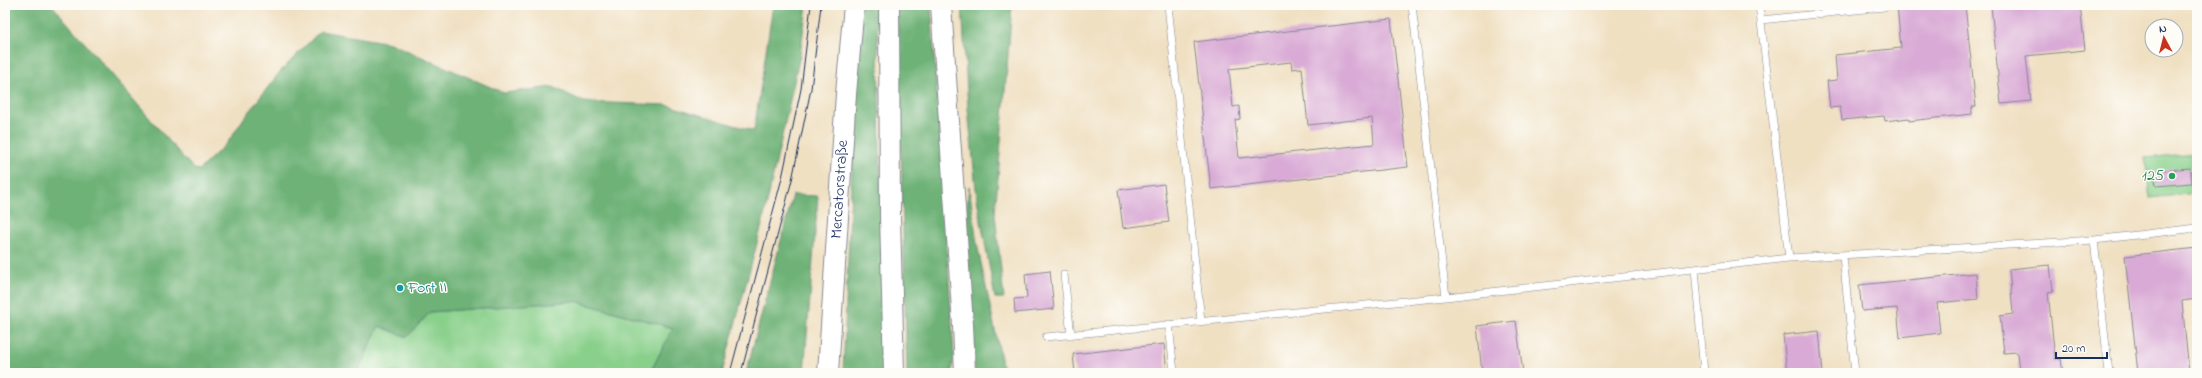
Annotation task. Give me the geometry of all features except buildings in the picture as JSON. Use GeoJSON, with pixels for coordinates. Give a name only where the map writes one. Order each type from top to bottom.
{"type":"FeatureCollection","features":[{"type":"Feature","properties":{"kind":"main road","name":"Mercatorstraße"},"geometry":{"type":"LineString","coordinates":[[828,373],[846,94],[854,5]]}},
{"type":"Feature","properties":{"kind":"main road"},"geometry":{"type":"LineString","coordinates":[[889,5],[890,224],[894,373]]}},
{"type":"Feature","properties":{"kind":"main road"},"geometry":{"type":"LineString","coordinates":[[941,5],[965,373]]}},
{"type":"Feature","properties":{"kind":"lane"},"geometry":{"type":"LineString","coordinates":[[1168,5],[1201,321]]}},
{"type":"Feature","properties":{"kind":"lane"},"geometry":{"type":"LineString","coordinates":[[1412,5],[1446,296]]}},
{"type":"Feature","properties":{"kind":"lane"},"geometry":{"type":"LineString","coordinates":[[1759,5],[1789,258]]}},
{"type":"Feature","properties":{"kind":"lane"},"geometry":{"type":"LineString","coordinates":[[1760,20],[1884,7]]}},
{"type":"Feature","properties":{"kind":"lane"},"geometry":{"type":"LineString","coordinates":[[1046,337],[1446,296],[1789,258],[2094,240],[2197,228]]}},
{"type":"Feature","properties":{"kind":"lane"},"geometry":{"type":"LineString","coordinates":[[2094,240],[2109,373]]}},
{"type":"Feature","properties":{"kind":"lane"},"geometry":{"type":"LineString","coordinates":[[1843,256],[1855,373]]}},
{"type":"Feature","properties":{"kind":"lane"},"geometry":{"type":"LineString","coordinates":[[1695,269],[1704,373]]}},
{"type":"Feature","properties":{"kind":"lane"},"geometry":{"type":"LineString","coordinates":[[1064,275],[1070,335]]}},
{"type":"Feature","properties":{"kind":"lane"},"geometry":{"type":"LineString","coordinates":[[1169,324],[1174,373]]}},
{"type":"Feature","properties":{"kind":"green space"},"geometry":{"type":"Polygon","coordinates":[[[5,5],[52,5],[182,156],[194,169],[199,170],[228,142],[244,118],[279,73],[320,31],[390,43],[504,93],[553,87],[584,102],[667,105],[754,131],[773,5],[807,5],[800,55],[763,221],[722,373],[650,373],[673,328],[575,301],[430,312],[407,337],[379,326],[357,373],[5,373],[5,5]]]}},
{"type":"Feature","properties":{"kind":"green space"},"geometry":{"type":"Polygon","coordinates":[[[859,5],[877,5],[885,373],[843,373],[859,5]]]}},
{"type":"Feature","properties":{"kind":"green space"},"geometry":{"type":"Polygon","coordinates":[[[897,5],[931,5],[954,356],[952,373],[907,373],[897,5]]]}},
{"type":"Feature","properties":{"kind":"green space"},"geometry":{"type":"Polygon","coordinates":[[[962,5],[1012,5],[995,214],[1004,298],[995,298],[977,199],[968,109],[962,5]]]}},
{"type":"Feature","properties":{"kind":"green space","name":"125"},"geometry":{"type":"Polygon","coordinates":[[[2197,153],[2197,193],[2150,198],[2145,158],[2197,153]]]}},
{"type":"Feature","properties":{"kind":"green space"},"geometry":{"type":"Polygon","coordinates":[[[969,186],[977,244],[1004,373],[975,373],[965,224],[969,186]]]}},
{"type":"Feature","properties":{"kind":"green space"},"geometry":{"type":"Polygon","coordinates":[[[793,195],[818,196],[804,373],[746,373],[793,195]]]}},
{"type":"Feature","properties":{"kind":"green space"},"geometry":{"type":"Polygon","coordinates":[[[575,301],[673,328],[650,373],[357,373],[379,326],[407,337],[430,312],[575,301]]]}},
{"type":"Feature","properties":{"kind":"tram line"},"geometry":{"type":"LineString","coordinates":[[730,373],[782,178],[801,89],[811,5]]}},
{"type":"Feature","properties":{"kind":"tram line"},"geometry":{"type":"LineString","coordinates":[[741,373],[792,180],[811,89],[821,5]]}},
{"type":"Feature","properties":{"kind":"place","name":"125"},"geometry":{"type":"Point","coordinates":[2172,176]}},
{"type":"Feature","properties":{"kind":"place","name":"Fort II"},"geometry":{"type":"Point","coordinates":[400,288]}}]}
